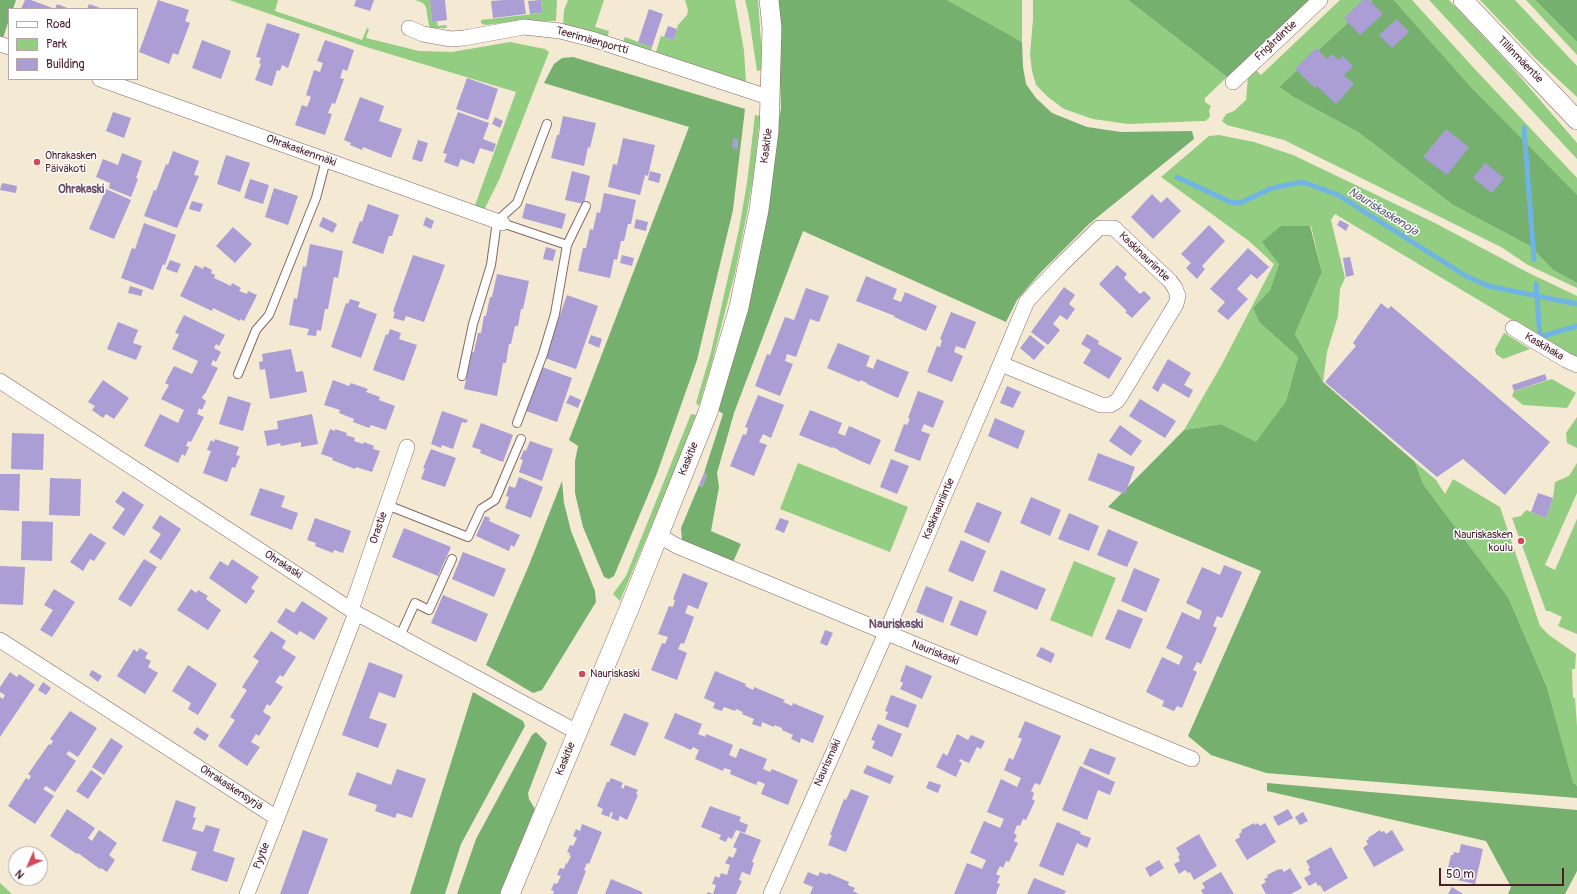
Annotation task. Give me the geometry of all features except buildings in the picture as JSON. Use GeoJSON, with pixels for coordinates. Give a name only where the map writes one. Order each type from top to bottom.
{"type":"FeatureCollection","features":[{"type":"Feature","properties":{"kind":"street","name":"Kaskitie"},"geometry":{"type":"LineString","coordinates":[[510,894],[708,412],[739,307],[758,210],[769,131],[772,28],[769,0]]}},
{"type":"Feature","properties":{"kind":"street","name":"Frigårdintie"},"geometry":{"type":"LineString","coordinates":[[1233,82],[1320,0]]}},
{"type":"Feature","properties":{"kind":"street","name":"Tillinmäentie"},"geometry":{"type":"LineString","coordinates":[[1463,0],[1577,120]]}},
{"type":"Feature","properties":{"kind":"street","name":"Teerimäenportti"},"geometry":{"type":"LineString","coordinates":[[409,28],[423,34],[451,39],[524,27],[560,31],[594,40],[771,98]]}},
{"type":"Feature","properties":{"kind":"street","name":"Ohrakaskenmäki"},"geometry":{"type":"LineString","coordinates":[[103,80],[500,222]]}},
{"type":"Feature","properties":{"kind":"street","name":"Kaskinauriintie"},"geometry":{"type":"LineString","coordinates":[[886,633],[1000,364],[1027,301],[1099,228],[1114,228],[1170,281],[1175,288],[1178,296],[1176,304],[1121,395],[1117,401],[1110,405],[1101,405],[1000,364]]}},
{"type":"Feature","properties":{"kind":"street","name":"Kaskihaka"},"geometry":{"type":"LineString","coordinates":[[1512,328],[1577,365]]}},
{"type":"Feature","properties":{"kind":"street","name":"Ohrakaski"},"geometry":{"type":"LineString","coordinates":[[0,381],[354,612],[577,732]]}},
{"type":"Feature","properties":{"kind":"street","name":"Orastie"},"geometry":{"type":"LineString","coordinates":[[354,612],[387,505],[407,447]]}},
{"type":"Feature","properties":{"kind":"street","name":"Nauriskaski"},"geometry":{"type":"LineString","coordinates":[[658,535],[677,546],[1192,759]]}},
{"type":"Feature","properties":{"kind":"street"},"geometry":{"type":"LineString","coordinates":[[277,818],[354,612]]}},
{"type":"Feature","properties":{"kind":"street","name":"Naurismäki"},"geometry":{"type":"LineString","coordinates":[[771,894],[886,633]]}},
{"type":"Feature","properties":{"kind":"street","name":"Ohrakaskensyrjä"},"geometry":{"type":"LineString","coordinates":[[0,640],[277,818]]}},
{"type":"Feature","properties":{"kind":"street","name":"Pyytie"},"geometry":{"type":"LineString","coordinates":[[247,894],[277,818]]}},
{"type":"Feature","properties":{"kind":"lane"},"geometry":{"type":"LineString","coordinates":[[462,376],[473,324],[491,264],[500,222],[517,203],[547,124]]}},
{"type":"Feature","properties":{"kind":"lane"},"geometry":{"type":"LineString","coordinates":[[238,374],[256,330],[269,315],[316,198],[326,160]]}},
{"type":"Feature","properties":{"kind":"lane"},"geometry":{"type":"LineString","coordinates":[[517,423],[543,354],[555,314],[567,246],[586,206]]}},
{"type":"Feature","properties":{"kind":"lane"},"geometry":{"type":"LineString","coordinates":[[500,222],[567,246]]}},
{"type":"Feature","properties":{"kind":"lane"},"geometry":{"type":"LineString","coordinates":[[387,505],[468,537],[482,509],[495,500],[521,440]]}},
{"type":"Feature","properties":{"kind":"lane"},"geometry":{"type":"LineString","coordinates":[[400,636],[415,603],[429,610],[452,558]]}},
{"type":"Feature","properties":{"kind":"green space"},"geometry":{"type":"Polygon","coordinates":[[[0,0],[16,0],[13,8],[8,8],[8,23],[3,38],[0,37],[0,0]]]}},
{"type":"Feature","properties":{"kind":"green space"},"geometry":{"type":"Polygon","coordinates":[[[229,0],[278,0],[275,11],[362,40],[367,28],[369,29],[366,38],[419,51],[452,52],[510,42],[545,49],[549,52],[499,180],[483,212],[474,208],[516,92],[363,46],[229,0]]]}},
{"type":"Feature","properties":{"kind":"green space"},"geometry":{"type":"Polygon","coordinates":[[[415,0],[430,0],[432,22],[437,21],[438,26],[446,25],[447,28],[431,28],[429,26],[426,7],[423,3],[415,0]]]}},
{"type":"Feature","properties":{"kind":"green space"},"geometry":{"type":"Polygon","coordinates":[[[541,0],[557,0],[556,21],[518,21],[485,25],[481,23],[481,20],[542,13],[541,0]]]}},
{"type":"Feature","properties":{"kind":"green space"},"geometry":{"type":"Polygon","coordinates":[[[568,0],[604,0],[595,27],[609,31],[607,39],[563,27],[564,10],[568,0]]]}},
{"type":"Feature","properties":{"kind":"green space"},"geometry":{"type":"Polygon","coordinates":[[[685,0],[735,0],[744,51],[746,82],[656,52],[661,36],[674,40],[678,25],[687,15],[688,10],[685,0]]]}},
{"type":"Feature","properties":{"kind":"green space"},"geometry":{"type":"Polygon","coordinates":[[[745,0],[758,0],[763,70],[757,71],[745,0]]]}},
{"type":"Feature","properties":{"kind":"green space"},"geometry":{"type":"Polygon","coordinates":[[[777,0],[947,0],[1022,42],[1023,67],[1026,84],[1036,98],[1052,113],[1087,127],[1121,132],[1192,131],[1194,139],[1089,224],[1041,272],[1017,300],[1006,322],[803,231],[734,413],[717,473],[719,487],[711,531],[741,544],[733,562],[682,541],[681,528],[699,485],[702,487],[707,475],[704,473],[723,414],[716,409],[748,306],[781,108],[777,0]]]}},
{"type":"Feature","properties":{"kind":"green space"},"geometry":{"type":"Polygon","coordinates":[[[947,0],[1022,0],[1022,42],[1007,34],[947,0]]]}},
{"type":"Feature","properties":{"kind":"green space"},"geometry":{"type":"Polygon","coordinates":[[[1033,0],[1128,0],[1227,77],[1205,98],[1205,102],[1211,106],[1209,118],[1205,121],[1128,124],[1093,119],[1064,109],[1048,97],[1036,85],[1032,71],[1030,55],[1033,0]]]}},
{"type":"Feature","properties":{"kind":"green space"},"geometry":{"type":"Polygon","coordinates":[[[1128,0],[1310,0],[1227,77],[1128,0]]]}},
{"type":"Feature","properties":{"kind":"green space"},"geometry":{"type":"Polygon","coordinates":[[[1340,0],[1372,0],[1279,87],[1295,98],[1358,132],[1453,205],[1530,246],[1553,270],[1577,283],[1577,288],[1528,265],[1501,247],[1284,140],[1227,125],[1222,121],[1226,114],[1234,111],[1246,100],[1248,76],[1255,69],[1261,75],[1340,0]]]}},
{"type":"Feature","properties":{"kind":"green space"},"geometry":{"type":"Polygon","coordinates":[[[1372,0],[1394,0],[1470,86],[1577,195],[1577,283],[1553,270],[1530,246],[1453,205],[1358,132],[1295,98],[1279,87],[1372,0]]]}},
{"type":"Feature","properties":{"kind":"green space"},"geometry":{"type":"Polygon","coordinates":[[[1394,0],[1412,0],[1577,178],[1577,196],[1470,86],[1394,0]]]}},
{"type":"Feature","properties":{"kind":"green space"},"geometry":{"type":"Polygon","coordinates":[[[1429,0],[1449,0],[1510,65],[1577,143],[1577,159],[1429,0]]]}},
{"type":"Feature","properties":{"kind":"green space"},"geometry":{"type":"Polygon","coordinates":[[[1480,0],[1515,0],[1577,66],[1577,97],[1534,57],[1480,0]]]}},
{"type":"Feature","properties":{"kind":"green space"},"geometry":{"type":"Polygon","coordinates":[[[1526,0],[1535,0],[1577,42],[1577,55],[1526,0]]]}},
{"type":"Feature","properties":{"kind":"green space"},"geometry":{"type":"Polygon","coordinates":[[[1535,0],[1577,0],[1577,42],[1535,0]]]}},
{"type":"Feature","properties":{"kind":"green space"},"geometry":{"type":"Polygon","coordinates":[[[625,37],[652,47],[651,51],[623,41],[625,37]]]}},
{"type":"Feature","properties":{"kind":"green space"},"geometry":{"type":"Polygon","coordinates":[[[573,57],[745,109],[733,210],[697,360],[656,476],[614,576],[609,579],[604,577],[583,527],[575,493],[575,461],[578,446],[569,440],[689,127],[544,83],[554,64],[562,58],[573,57]]]}},
{"type":"Feature","properties":{"kind":"green space"},"geometry":{"type":"Polygon","coordinates":[[[755,115],[760,116],[754,173],[747,213],[735,273],[699,406],[696,403],[711,352],[739,229],[747,183],[755,115]]]}},
{"type":"Feature","properties":{"kind":"green space"},"geometry":{"type":"Polygon","coordinates":[[[1219,135],[1254,142],[1293,155],[1435,223],[1527,272],[1577,296],[1577,359],[1335,214],[1331,220],[1345,278],[1340,289],[1338,316],[1327,352],[1323,382],[1295,334],[1322,272],[1311,226],[1281,226],[1279,264],[1270,290],[1253,308],[1259,322],[1298,357],[1286,401],[1256,443],[1221,424],[1184,430],[1222,364],[1274,264],[1249,241],[1161,177],[1209,136],[1219,135]]]}},
{"type":"Feature","properties":{"kind":"green space"},"geometry":{"type":"Polygon","coordinates":[[[1281,226],[1310,226],[1322,272],[1295,334],[1323,382],[1415,462],[1423,484],[1508,597],[1547,687],[1573,782],[1577,786],[1577,798],[1266,773],[1211,755],[1188,736],[1261,571],[1108,507],[1184,430],[1221,424],[1256,442],[1286,401],[1298,357],[1259,322],[1253,308],[1270,290],[1279,264],[1262,242],[1281,226]]]}},
{"type":"Feature","properties":{"kind":"green space"},"geometry":{"type":"Polygon","coordinates":[[[1504,333],[1530,349],[1503,359],[1496,354],[1495,349],[1504,333]]]}},
{"type":"Feature","properties":{"kind":"green space"},"geometry":{"type":"Polygon","coordinates":[[[1552,379],[1576,393],[1567,408],[1523,405],[1512,396],[1514,391],[1552,379]]]}},
{"type":"Feature","properties":{"kind":"green space"},"geometry":{"type":"Polygon","coordinates":[[[691,414],[696,415],[620,601],[613,594],[626,576],[691,414]]]}},
{"type":"Feature","properties":{"kind":"green space"},"geometry":{"type":"Polygon","coordinates":[[[1577,417],[1577,448],[1567,443],[1566,433],[1577,417]]]}},
{"type":"Feature","properties":{"kind":"green space"},"geometry":{"type":"Polygon","coordinates":[[[1415,462],[1436,480],[1445,494],[1453,479],[1500,507],[1540,626],[1549,635],[1576,654],[1575,669],[1572,669],[1573,698],[1575,698],[1577,726],[1577,786],[1573,782],[1547,687],[1508,597],[1423,484],[1415,462]]]}},
{"type":"Feature","properties":{"kind":"green space"},"geometry":{"type":"Polygon","coordinates":[[[798,463],[908,507],[890,552],[780,509],[798,463]]]}},
{"type":"Feature","properties":{"kind":"green space"},"geometry":{"type":"Polygon","coordinates":[[[1577,463],[1577,493],[1545,565],[1555,570],[1577,519],[1577,634],[1558,626],[1562,617],[1546,611],[1512,518],[1521,516],[1526,510],[1546,518],[1553,498],[1555,482],[1569,476],[1577,463]]]}},
{"type":"Feature","properties":{"kind":"green space"},"geometry":{"type":"Polygon","coordinates":[[[562,481],[564,503],[571,531],[595,591],[596,602],[542,690],[533,693],[486,665],[529,565],[562,481]]]}},
{"type":"Feature","properties":{"kind":"green space"},"geometry":{"type":"Polygon","coordinates":[[[1074,561],[1116,578],[1092,637],[1050,620],[1074,561]]]}},
{"type":"Feature","properties":{"kind":"green space"},"geometry":{"type":"Polygon","coordinates":[[[473,692],[523,721],[525,726],[461,844],[445,894],[410,894],[473,692]]]}},
{"type":"Feature","properties":{"kind":"green space"},"geometry":{"type":"Polygon","coordinates":[[[536,732],[547,743],[528,793],[529,799],[535,809],[501,894],[457,894],[476,839],[532,735],[536,732]]]}},
{"type":"Feature","properties":{"kind":"green space"},"geometry":{"type":"Polygon","coordinates":[[[1267,783],[1577,810],[1577,871],[1565,894],[1508,894],[1511,887],[1486,841],[1267,791],[1267,783]]]}},
{"type":"Feature","properties":{"kind":"green space"},"geometry":{"type":"Polygon","coordinates":[[[0,883],[12,894],[0,894],[0,883]]]}},
{"type":"Feature","properties":{"kind":"waterway"},"geometry":{"type":"LineString","coordinates":[[1524,128],[1534,259]]}},
{"type":"Feature","properties":{"kind":"waterway","name":"Nauriskaskenoja"},"geometry":{"type":"LineString","coordinates":[[1177,177],[1230,202],[1240,203],[1272,188],[1303,182],[1338,195],[1466,276],[1488,286],[1577,304]]}},
{"type":"Feature","properties":{"kind":"waterway"},"geometry":{"type":"LineString","coordinates":[[1536,284],[1540,337],[1577,326]]}},
{"type":"Feature","properties":{"kind":"place","name":"Ohrakasken Päiväkoti"},"geometry":{"type":"Point","coordinates":[37,162]}},
{"type":"Feature","properties":{"kind":"place","name":"Nauriskasken koulu"},"geometry":{"type":"Point","coordinates":[1521,541]}},
{"type":"Feature","properties":{"kind":"place","name":"Nauriskaski"},"geometry":{"type":"Point","coordinates":[582,674]}},
{"type":"Feature","properties":{"kind":"district","name":"Ohrakaski"},"geometry":{"type":"Point","coordinates":[81,190]}},
{"type":"Feature","properties":{"kind":"district","name":"Nauriskaski"},"geometry":{"type":"Point","coordinates":[896,625]}}]}
